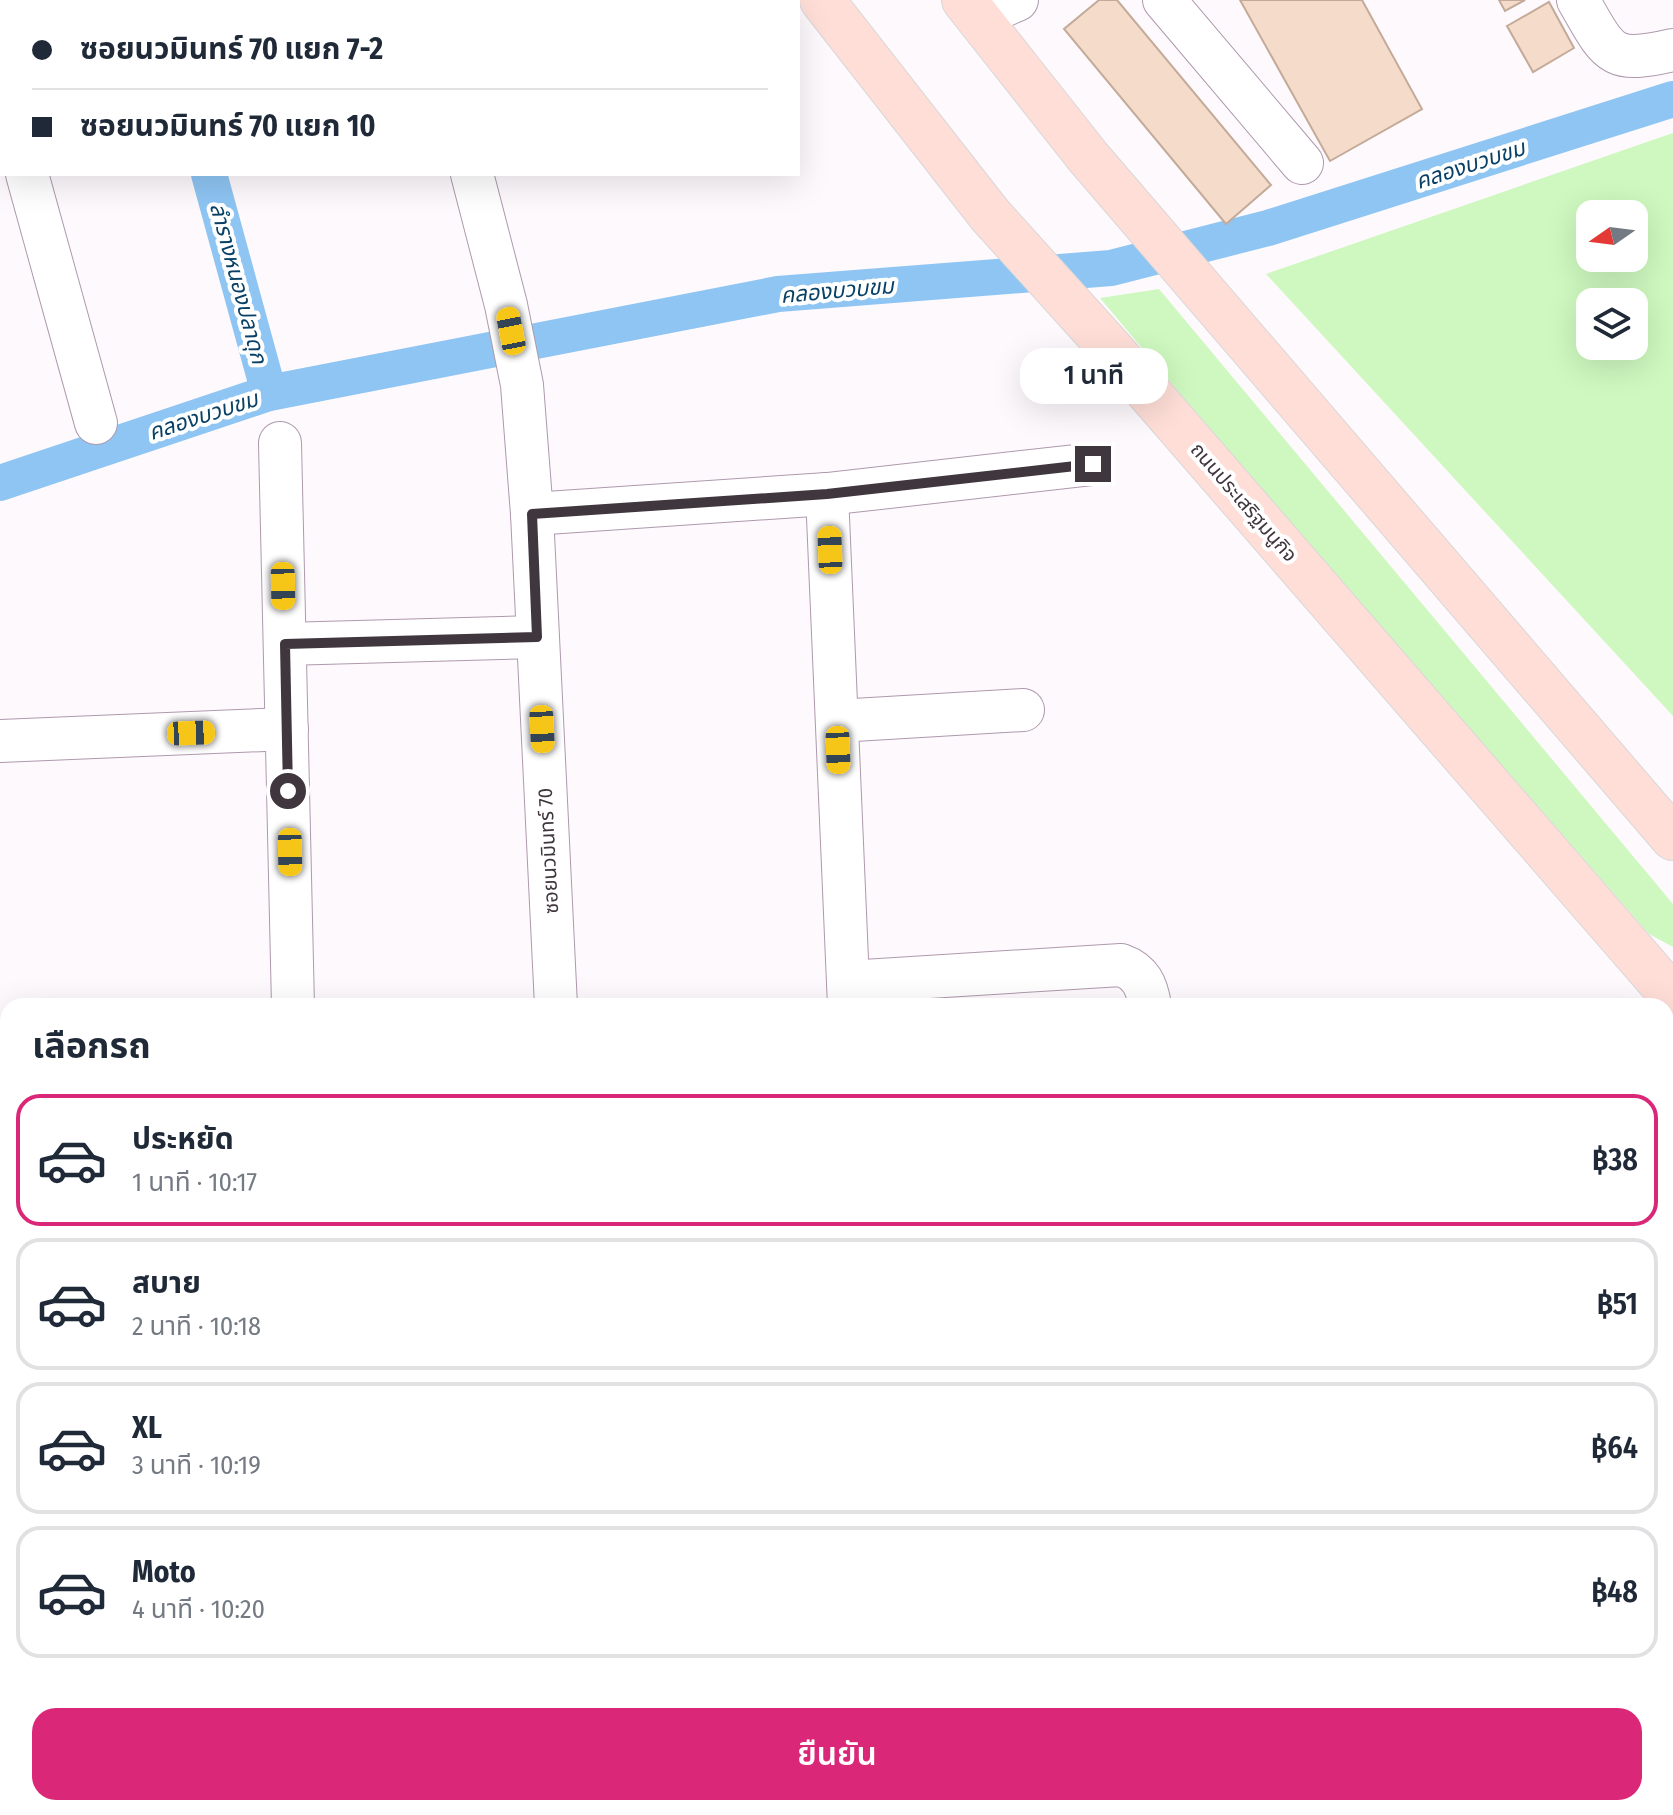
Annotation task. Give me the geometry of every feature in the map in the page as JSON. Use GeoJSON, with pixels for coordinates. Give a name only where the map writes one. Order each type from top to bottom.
{"type":"FeatureCollection","features":[{"type":"Feature","properties":{"kind":"main road","name":"ถนนประเสริฐมนูกิจ"},"geometry":{"type":"LineString","coordinates":[[822,0],[990,215],[1111,349],[1673,997]]}},
{"type":"Feature","properties":{"kind":"main road"},"geometry":{"type":"LineString","coordinates":[[970,8],[1088,157],[1673,838]]}},
{"type":"Feature","properties":{"kind":"street"},"geometry":{"type":"LineString","coordinates":[[970,8],[1017,0]]}},
{"type":"Feature","properties":{"kind":"street"},"geometry":{"type":"LineString","coordinates":[[1164,0],[1302,163]]}},
{"type":"Feature","properties":{"kind":"street"},"geometry":{"type":"LineString","coordinates":[[1578,0],[1596,32],[1622,57],[1638,58],[1673,50]]}},
{"type":"Feature","properties":{"kind":"street"},"geometry":{"type":"LineString","coordinates":[[28,176],[96,423]]}},
{"type":"Feature","properties":{"kind":"street","name":"ซอยนวมินทร์ 70"},"geometry":{"type":"LineString","coordinates":[[473,176],[506,305],[522,385],[532,514],[556,998]]}},
{"type":"Feature","properties":{"kind":"street"},"geometry":{"type":"LineString","coordinates":[[280,443],[293,998]]}},
{"type":"Feature","properties":{"kind":"street"},"geometry":{"type":"LineString","coordinates":[[532,514],[827,494],[1093,464]]}},
{"type":"Feature","properties":{"kind":"street"},"geometry":{"type":"LineString","coordinates":[[827,494],[848,994],[1121,965],[1136,970],[1148,998]]}},
{"type":"Feature","properties":{"kind":"street"},"geometry":{"type":"LineString","coordinates":[[285,644],[537,637]]}},
{"type":"Feature","properties":{"kind":"street"},"geometry":{"type":"LineString","coordinates":[[837,721],[1023,710]]}},
{"type":"Feature","properties":{"kind":"street"},"geometry":{"type":"LineString","coordinates":[[0,741],[287,729]]}},
{"type":"Feature","properties":{"kind":"green space"},"geometry":{"type":"Polygon","coordinates":[[[1673,133],[1673,716],[1266,274],[1673,133]]]}},
{"type":"Feature","properties":{"kind":"green space"},"geometry":{"type":"Polygon","coordinates":[[[1159,289],[1673,904],[1673,947],[1649,934],[1235,459],[1100,298],[1159,289]]]}},
{"type":"Feature","properties":{"kind":"building"},"geometry":{"type":"Polygon","coordinates":[[[1099,0],[1117,0],[1271,185],[1226,224],[1064,29],[1099,0]]]}},
{"type":"Feature","properties":{"kind":"building"},"geometry":{"type":"Polygon","coordinates":[[[1240,0],[1362,0],[1422,109],[1330,161],[1240,0]]]}},
{"type":"Feature","properties":{"kind":"building"},"geometry":{"type":"Polygon","coordinates":[[[1499,0],[1525,0],[1505,11],[1499,0]]]}},
{"type":"Feature","properties":{"kind":"building"},"geometry":{"type":"Polygon","coordinates":[[[1549,2],[1574,48],[1533,72],[1507,26],[1549,2]]]}},
{"type":"Feature","properties":{"kind":"waterway","name":"คลองบวบขม"},"geometry":{"type":"LineString","coordinates":[[0,483],[269,393],[778,294],[1111,268],[1268,228],[1673,99]]}},
{"type":"Feature","properties":{"kind":"waterway","name":"ลำรางหนองปลาดุก"},"geometry":{"type":"LineString","coordinates":[[210,176],[269,393]]}},
{"type":"Feature","properties":{"kind":"route"},"geometry":{"type":"LineString","coordinates":[[288,791],[285,644],[537,637],[532,514],[827,494],[1093,464]]}}]}
